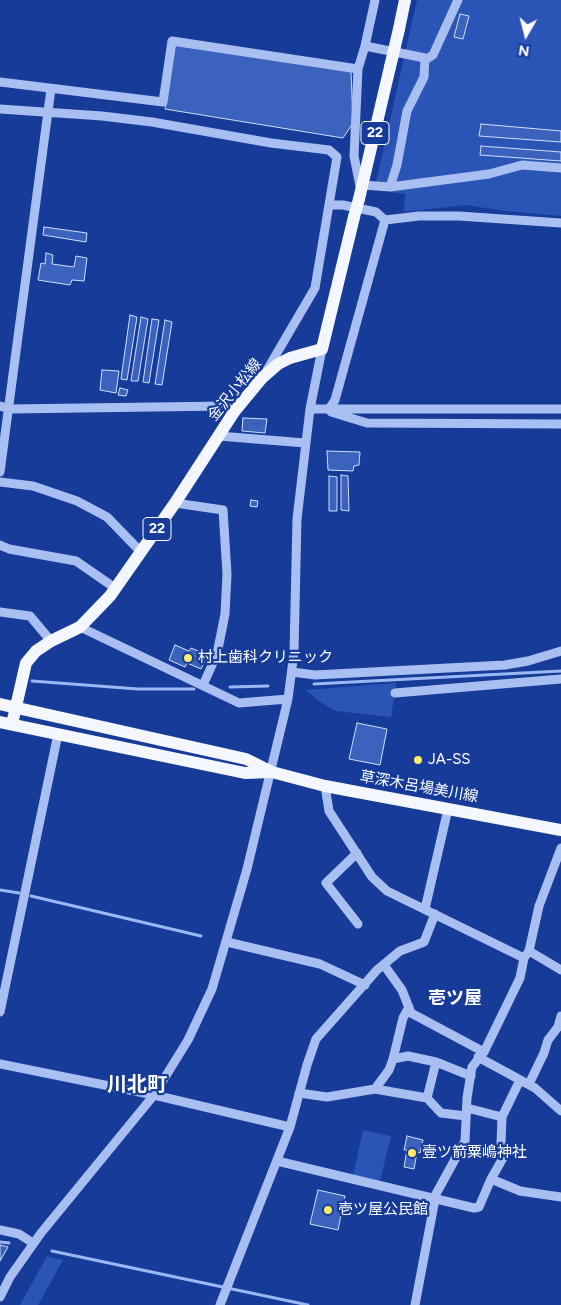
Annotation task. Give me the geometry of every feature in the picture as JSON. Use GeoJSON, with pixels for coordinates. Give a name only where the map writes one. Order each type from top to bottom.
{"type":"FeatureCollection","features":[{"type":"Feature","properties":{"kind":"main road","name":"22"},"geometry":{"type":"LineString","coordinates":[[322,349],[361,192],[405,0]]}},
{"type":"Feature","properties":{"kind":"main road","name":"金沢小松線"},"geometry":{"type":"LineString","coordinates":[[6,723],[15,706],[26,663],[36,651],[51,641],[80,627],[115,588],[174,504],[234,412],[262,378],[278,364],[290,358],[322,349]]}},
{"type":"Feature","properties":{"kind":"main road"},"geometry":{"type":"LineString","coordinates":[[0,704],[15,706]]}},
{"type":"Feature","properties":{"kind":"main road","name":"草深木呂場美川線"},"geometry":{"type":"LineString","coordinates":[[15,706],[246,759],[272,772],[325,786],[561,830]]}},
{"type":"Feature","properties":{"kind":"main road","name":"草深木呂場美川線"},"geometry":{"type":"LineString","coordinates":[[6,723],[245,773],[272,772]]}},
{"type":"Feature","properties":{"kind":"street"},"geometry":{"type":"LineString","coordinates":[[375,0],[358,68],[354,156],[361,192],[489,174],[522,166],[561,168]]}},
{"type":"Feature","properties":{"kind":"street"},"geometry":{"type":"LineString","coordinates":[[424,60],[433,55],[458,0]]}},
{"type":"Feature","properties":{"kind":"street"},"geometry":{"type":"LineString","coordinates":[[0,82],[163,102],[172,41],[358,68]]}},
{"type":"Feature","properties":{"kind":"street"},"geometry":{"type":"LineString","coordinates":[[365,46],[424,58],[424,60]]}},
{"type":"Feature","properties":{"kind":"street"},"geometry":{"type":"LineString","coordinates":[[390,187],[397,165],[407,111],[424,77],[424,60]]}},
{"type":"Feature","properties":{"kind":"street"},"geometry":{"type":"LineString","coordinates":[[0,472],[10,408],[46,112],[51,89]]}},
{"type":"Feature","properties":{"kind":"street"},"geometry":{"type":"LineString","coordinates":[[0,109],[152,122],[271,143],[329,150],[337,157],[315,288],[262,378]]}},
{"type":"Feature","properties":{"kind":"street"},"geometry":{"type":"LineString","coordinates":[[330,205],[343,205],[376,212],[385,220],[419,216],[459,216],[561,223]]}},
{"type":"Feature","properties":{"kind":"street"},"geometry":{"type":"LineString","coordinates":[[327,410],[335,400],[385,220]]}},
{"type":"Feature","properties":{"kind":"street"},"geometry":{"type":"LineString","coordinates":[[0,1297],[34,1243],[154,1095],[188,1040],[203,1010],[227,942],[272,772],[288,699],[292,672],[297,519],[310,409],[322,349]]}},
{"type":"Feature","properties":{"kind":"street"},"geometry":{"type":"LineString","coordinates":[[0,406],[10,408],[225,406],[234,412]]}},
{"type":"Feature","properties":{"kind":"street"},"geometry":{"type":"LineString","coordinates":[[310,409],[561,409]]}},
{"type":"Feature","properties":{"kind":"street"},"geometry":{"type":"LineString","coordinates":[[327,410],[367,423],[561,424]]}},
{"type":"Feature","properties":{"kind":"street"},"geometry":{"type":"LineString","coordinates":[[219,436],[305,443]]}},
{"type":"Feature","properties":{"kind":"street"},"geometry":{"type":"LineString","coordinates":[[0,482],[33,486],[77,501],[107,516],[141,552]]}},
{"type":"Feature","properties":{"kind":"street"},"geometry":{"type":"LineString","coordinates":[[174,504],[223,510],[227,574],[225,614],[217,654],[203,685]]}},
{"type":"Feature","properties":{"kind":"street"},"geometry":{"type":"LineString","coordinates":[[0,545],[9,549],[76,561],[86,570],[115,588]]}},
{"type":"Feature","properties":{"kind":"street"},"geometry":{"type":"LineString","coordinates":[[0,612],[30,616],[51,641]]}},
{"type":"Feature","properties":{"kind":"street"},"geometry":{"type":"LineString","coordinates":[[80,627],[239,703],[288,699]]}},
{"type":"Feature","properties":{"kind":"street"},"geometry":{"type":"LineString","coordinates":[[292,672],[315,675],[505,665],[528,661],[561,651]]}},
{"type":"Feature","properties":{"kind":"street"},"geometry":{"type":"LineString","coordinates":[[395,693],[561,679]]}},
{"type":"Feature","properties":{"kind":"street"},"geometry":{"type":"LineString","coordinates":[[0,1012],[58,734]]}},
{"type":"Feature","properties":{"kind":"street"},"geometry":{"type":"LineString","coordinates":[[325,786],[329,811],[372,877],[387,891],[561,970]]}},
{"type":"Feature","properties":{"kind":"street"},"geometry":{"type":"LineString","coordinates":[[424,909],[448,809]]}},
{"type":"Feature","properties":{"kind":"street"},"geometry":{"type":"LineString","coordinates":[[414,1305],[435,1199],[442,1181],[465,1141],[466,1112],[472,1068],[520,978],[539,906],[558,866],[561,848]]}},
{"type":"Feature","properties":{"kind":"street"},"geometry":{"type":"LineString","coordinates":[[357,853],[326,883],[358,924]]}},
{"type":"Feature","properties":{"kind":"street"},"geometry":{"type":"LineString","coordinates":[[220,1305],[290,1127],[316,1039],[384,965],[400,951],[424,942],[435,914]]}},
{"type":"Feature","properties":{"kind":"street"},"geometry":{"type":"LineString","coordinates":[[227,942],[310,961],[352,977],[365,985]]}},
{"type":"Feature","properties":{"kind":"street"},"geometry":{"type":"LineString","coordinates":[[384,965],[402,990],[411,1013],[524,1082],[561,1111]]}},
{"type":"Feature","properties":{"kind":"street"},"geometry":{"type":"LineString","coordinates":[[375,1089],[389,1070],[403,1018],[409,1007]]}},
{"type":"Feature","properties":{"kind":"street"},"geometry":{"type":"LineString","coordinates":[[277,1161],[474,1208],[479,1206],[506,1152],[501,1143],[502,1117],[544,1053],[548,1040],[558,1027],[561,1016]]}},
{"type":"Feature","properties":{"kind":"street"},"geometry":{"type":"LineString","coordinates":[[393,1059],[408,1056],[436,1062],[471,1076]]}},
{"type":"Feature","properties":{"kind":"street"},"geometry":{"type":"LineString","coordinates":[[427,1098],[436,1062]]}},
{"type":"Feature","properties":{"kind":"street"},"geometry":{"type":"LineString","coordinates":[[0,1064],[154,1095],[290,1127]]}},
{"type":"Feature","properties":{"kind":"street"},"geometry":{"type":"LineString","coordinates":[[299,1093],[327,1097],[375,1089],[427,1098],[441,1113],[466,1112],[502,1117]]}},
{"type":"Feature","properties":{"kind":"street"},"geometry":{"type":"LineString","coordinates":[[491,1179],[520,1191],[561,1196]]}},
{"type":"Feature","properties":{"kind":"street"},"geometry":{"type":"LineString","coordinates":[[0,1230],[19,1234],[34,1243]]}},
{"type":"Feature","properties":{"kind":"shaded area"},"geometry":{"type":"Polygon","coordinates":[[[417,0],[561,0],[561,216],[504,211],[466,205],[404,212],[405,194],[391,192],[376,182],[417,0]]]}},
{"type":"Feature","properties":{"kind":"shaded area"},"geometry":{"type":"Polygon","coordinates":[[[396,683],[391,717],[336,711],[320,702],[306,690],[396,683]]]}},
{"type":"Feature","properties":{"kind":"shaded area"},"geometry":{"type":"Polygon","coordinates":[[[363,1130],[391,1136],[380,1181],[353,1175],[363,1130]]]}},
{"type":"Feature","properties":{"kind":"shaded area"},"geometry":{"type":"Polygon","coordinates":[[[47,1256],[63,1260],[38,1305],[20,1305],[47,1256]]]}},
{"type":"Feature","properties":{"kind":"building"},"geometry":{"type":"Polygon","coordinates":[[[460,14],[469,16],[463,39],[454,37],[460,14]]]}},
{"type":"Feature","properties":{"kind":"building"},"geometry":{"type":"Polygon","coordinates":[[[175,45],[351,71],[353,123],[343,138],[165,109],[175,45]]]}},
{"type":"Feature","properties":{"kind":"building"},"geometry":{"type":"Polygon","coordinates":[[[481,124],[561,131],[561,142],[479,136],[481,124]]]}},
{"type":"Feature","properties":{"kind":"building"},"geometry":{"type":"Polygon","coordinates":[[[481,146],[561,152],[561,161],[480,155],[481,146]]]}},
{"type":"Feature","properties":{"kind":"building"},"geometry":{"type":"Polygon","coordinates":[[[44,227],[87,233],[86,242],[43,235],[44,227]]]}},
{"type":"Feature","properties":{"kind":"building"},"geometry":{"type":"Polygon","coordinates":[[[46,253],[53,255],[52,264],[74,267],[76,256],[87,258],[84,281],[72,280],[70,285],[38,280],[41,263],[45,264],[46,253]]]}},
{"type":"Feature","properties":{"kind":"building"},"geometry":{"type":"Polygon","coordinates":[[[130,315],[137,317],[127,380],[121,379],[130,315]]]}},
{"type":"Feature","properties":{"kind":"building"},"geometry":{"type":"Polygon","coordinates":[[[141,317],[148,319],[138,381],[131,381],[141,317]]]}},
{"type":"Feature","properties":{"kind":"building"},"geometry":{"type":"Polygon","coordinates":[[[152,319],[159,320],[149,383],[143,382],[152,319]]]}},
{"type":"Feature","properties":{"kind":"building"},"geometry":{"type":"Polygon","coordinates":[[[165,320],[172,322],[162,385],[155,384],[165,320]]]}},
{"type":"Feature","properties":{"kind":"building"},"geometry":{"type":"Polygon","coordinates":[[[102,370],[119,371],[116,393],[100,390],[102,370]]]}},
{"type":"Feature","properties":{"kind":"building"},"geometry":{"type":"Polygon","coordinates":[[[120,388],[128,390],[126,396],[118,395],[120,388]]]}},
{"type":"Feature","properties":{"kind":"building"},"geometry":{"type":"Polygon","coordinates":[[[243,418],[267,419],[265,433],[242,431],[243,418]]]}},
{"type":"Feature","properties":{"kind":"building"},"geometry":{"type":"Polygon","coordinates":[[[327,451],[360,452],[359,465],[354,466],[353,471],[328,470],[327,451]]]}},
{"type":"Feature","properties":{"kind":"building"},"geometry":{"type":"Polygon","coordinates":[[[341,475],[348,476],[349,511],[341,510],[341,475]]]}},
{"type":"Feature","properties":{"kind":"building"},"geometry":{"type":"Polygon","coordinates":[[[329,476],[337,477],[337,511],[329,511],[329,476]]]}},
{"type":"Feature","properties":{"kind":"building"},"geometry":{"type":"Polygon","coordinates":[[[251,500],[258,501],[257,507],[250,506],[251,500]]]}},
{"type":"Feature","properties":{"kind":"building","name":"村上歯科クリニック"},"geometry":{"type":"Polygon","coordinates":[[[175,645],[189,651],[191,648],[208,655],[201,669],[187,663],[185,667],[169,660],[175,645]]]}},
{"type":"Feature","properties":{"kind":"building"},"geometry":{"type":"Polygon","coordinates":[[[357,723],[387,729],[380,765],[349,759],[357,723]]]}},
{"type":"Feature","properties":{"kind":"building","name":"壹ツ箭粟嶋神社"},"geometry":{"type":"Polygon","coordinates":[[[407,1136],[423,1140],[420,1153],[417,1152],[414,1169],[404,1167],[407,1150],[404,1150],[407,1136]]]}},
{"type":"Feature","properties":{"kind":"building","name":"壱ツ屋公民館"},"geometry":{"type":"Polygon","coordinates":[[[318,1190],[345,1196],[338,1230],[310,1224],[318,1190]]]}},
{"type":"Feature","properties":{"kind":"building"},"geometry":{"type":"Polygon","coordinates":[[[0,1245],[8,1247],[0,1261],[0,1245]]]}},
{"type":"Feature","properties":{"kind":"waterway"},"geometry":{"type":"LineString","coordinates":[[314,684],[561,671]]}},
{"type":"Feature","properties":{"kind":"waterway"},"geometry":{"type":"LineString","coordinates":[[32,681],[138,689],[194,689]]}},
{"type":"Feature","properties":{"kind":"waterway"},"geometry":{"type":"LineString","coordinates":[[230,687],[268,686]]}},
{"type":"Feature","properties":{"kind":"waterway"},"geometry":{"type":"LineString","coordinates":[[0,890],[19,893]]}},
{"type":"Feature","properties":{"kind":"waterway"},"geometry":{"type":"LineString","coordinates":[[31,896],[201,936]]}},
{"type":"Feature","properties":{"kind":"waterway"},"geometry":{"type":"LineString","coordinates":[[0,1242],[9,1243]]}},
{"type":"Feature","properties":{"kind":"waterway"},"geometry":{"type":"LineString","coordinates":[[52,1251],[308,1305]]}},
{"type":"Feature","properties":{"kind":"place","name":"村上歯科クリニック"},"geometry":{"type":"Point","coordinates":[188,658]}},
{"type":"Feature","properties":{"kind":"place","name":"JA-SS"},"geometry":{"type":"Point","coordinates":[418,760]}},
{"type":"Feature","properties":{"kind":"place","name":"壹ツ箭粟嶋神社"},"geometry":{"type":"Point","coordinates":[412,1153]}},
{"type":"Feature","properties":{"kind":"place","name":"壱ツ屋公民館"},"geometry":{"type":"Point","coordinates":[328,1210]}},
{"type":"Feature","properties":{"kind":"district","name":"壱ツ屋"},"geometry":{"type":"Point","coordinates":[455,999]}},
{"type":"Feature","properties":{"kind":"district","name":"川北町"},"geometry":{"type":"Point","coordinates":[137,1085]}}]}
